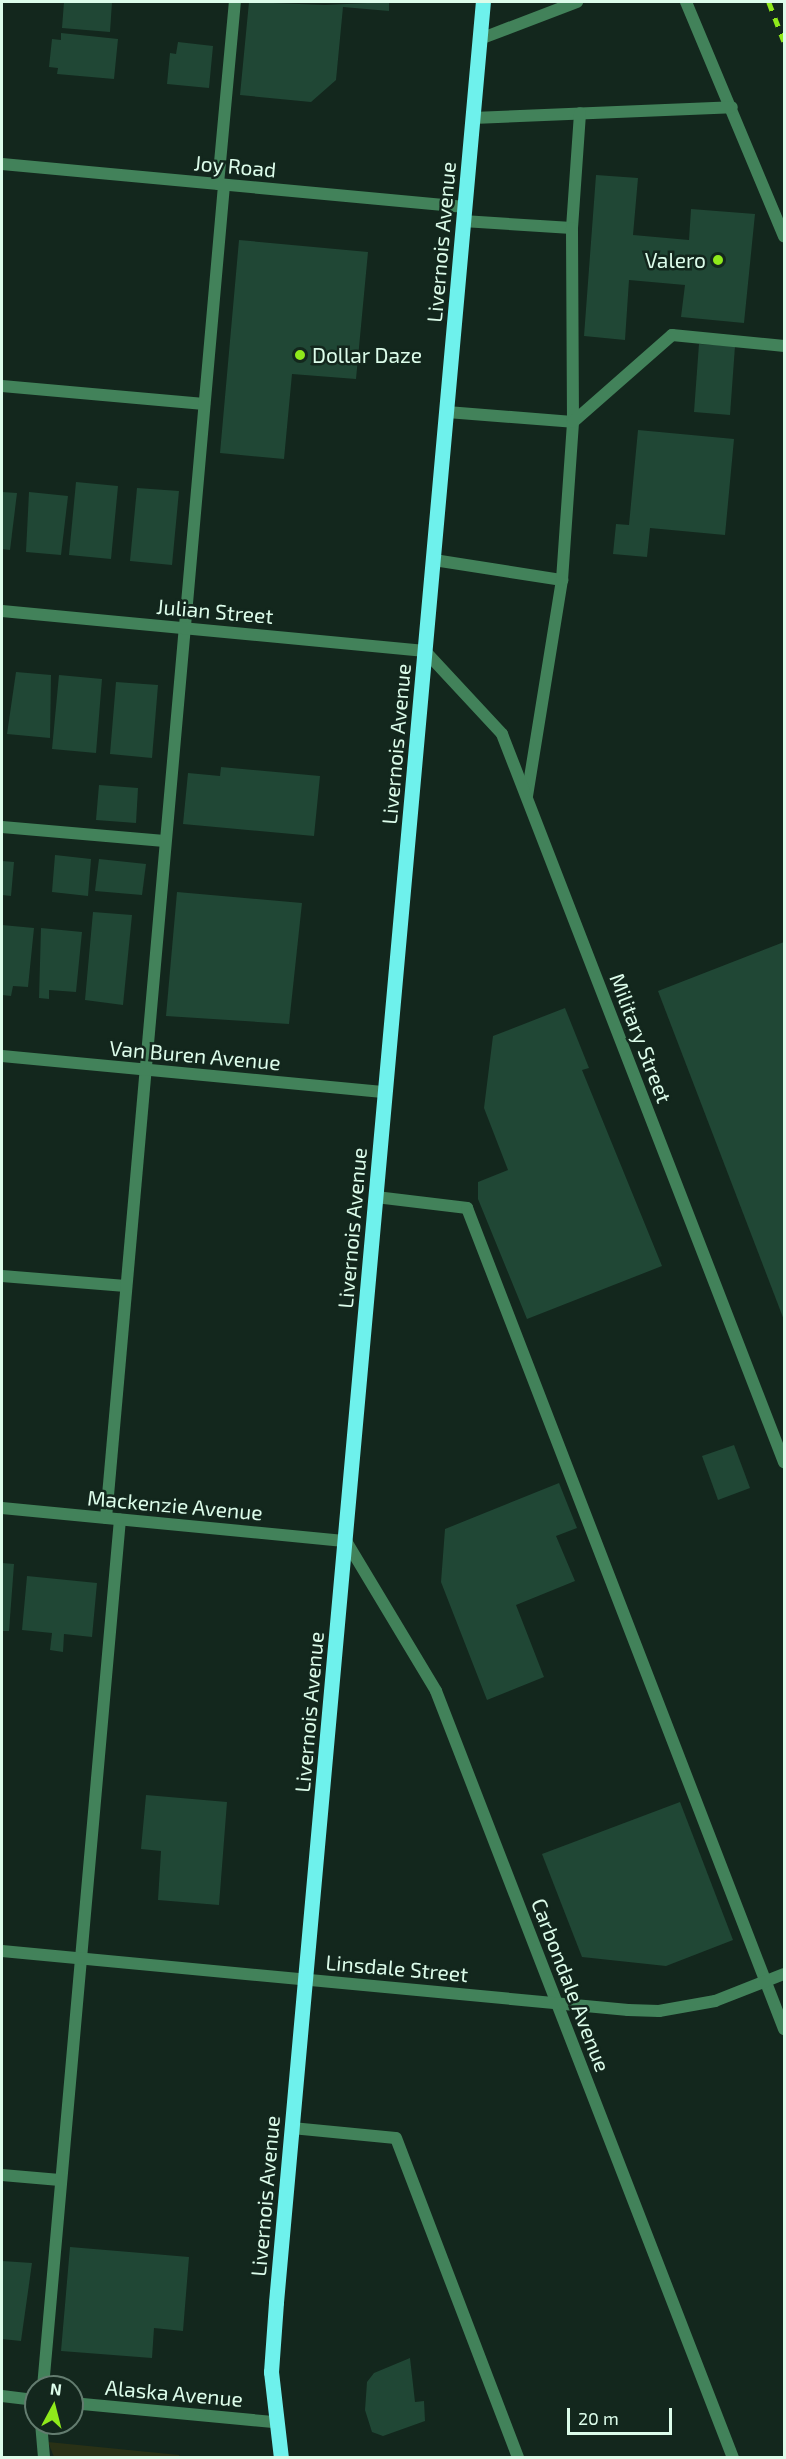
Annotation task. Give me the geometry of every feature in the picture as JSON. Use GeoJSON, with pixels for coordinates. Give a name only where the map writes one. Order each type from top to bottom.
{"type":"FeatureCollection","features":[{"type":"Feature","properties":{"kind":"main road","name":"Livernois Avenue"},"geometry":{"type":"LineString","coordinates":[[280,2457],[273,2422],[271,2372],[483,2]]}},
{"type":"Feature","properties":{"kind":"street"},"geometry":{"type":"LineString","coordinates":[[106,1518],[204,404],[235,2]]}},
{"type":"Feature","properties":{"kind":"street"},"geometry":{"type":"LineString","coordinates":[[480,39],[577,2]]}},
{"type":"Feature","properties":{"kind":"street"},"geometry":{"type":"LineString","coordinates":[[686,2],[732,107],[784,236]]}},
{"type":"Feature","properties":{"kind":"street"},"geometry":{"type":"LineString","coordinates":[[473,118],[732,107]]}},
{"type":"Feature","properties":{"kind":"street"},"geometry":{"type":"LineString","coordinates":[[527,796],[562,580],[573,422],[572,228],[580,113]]}},
{"type":"Feature","properties":{"kind":"street","name":"Joy Road"},"geometry":{"type":"LineString","coordinates":[[2,164],[221,185],[572,228]]}},
{"type":"Feature","properties":{"kind":"street"},"geometry":{"type":"LineString","coordinates":[[447,412],[573,422],[672,335],[784,346]]}},
{"type":"Feature","properties":{"kind":"street"},"geometry":{"type":"LineString","coordinates":[[2,386],[204,404]]}},
{"type":"Feature","properties":{"kind":"street"},"geometry":{"type":"LineString","coordinates":[[434,560],[562,580]]}},
{"type":"Feature","properties":{"kind":"street","name":"Julian Street"},"geometry":{"type":"LineString","coordinates":[[2,611],[425,651]]}},
{"type":"Feature","properties":{"kind":"street","name":"Military Street"},"geometry":{"type":"LineString","coordinates":[[425,651],[502,734],[784,1462]]}},
{"type":"Feature","properties":{"kind":"street"},"geometry":{"type":"LineString","coordinates":[[2,827],[164,841]]}},
{"type":"Feature","properties":{"kind":"street","name":"Van Buren Avenue"},"geometry":{"type":"LineString","coordinates":[[2,1056],[385,1092]]}},
{"type":"Feature","properties":{"kind":"street"},"geometry":{"type":"LineString","coordinates":[[375,1197],[467,1208],[784,2029]]}},
{"type":"Feature","properties":{"kind":"street"},"geometry":{"type":"LineString","coordinates":[[2,1276],[126,1286]]}},
{"type":"Feature","properties":{"kind":"street","name":"Mackenzie Avenue"},"geometry":{"type":"LineString","coordinates":[[2,1508],[346,1541]]}},
{"type":"Feature","properties":{"kind":"street"},"geometry":{"type":"LineString","coordinates":[[44,2375],[120,1520]]}},
{"type":"Feature","properties":{"kind":"street","name":"Carbondale Avenue"},"geometry":{"type":"LineString","coordinates":[[346,1541],[436,1691],[733,2457]]}},
{"type":"Feature","properties":{"kind":"street","name":"Linsdale Street"},"geometry":{"type":"LineString","coordinates":[[2,1951],[659,2011],[715,2001],[784,1974]]}},
{"type":"Feature","properties":{"kind":"street"},"geometry":{"type":"LineString","coordinates":[[292,2128],[396,2138],[518,2457]]}},
{"type":"Feature","properties":{"kind":"street"},"geometry":{"type":"LineString","coordinates":[[2,2175],[60,2180]]}},
{"type":"Feature","properties":{"kind":"street"},"geometry":{"type":"LineString","coordinates":[[2,2396],[24,2399]]}},
{"type":"Feature","properties":{"kind":"street","name":"Alaska Avenue"},"geometry":{"type":"LineString","coordinates":[[84,2404],[273,2422]]}},
{"type":"Feature","properties":{"kind":"street"},"geometry":{"type":"LineString","coordinates":[[42,2435],[44,2457]]}},
{"type":"Feature","properties":{"kind":"green space"},"geometry":{"type":"Polygon","coordinates":[[[48,2442],[179,2455],[180,2457],[54,2457],[48,2442]]]}},
{"type":"Feature","properties":{"kind":"building"},"geometry":{"type":"Polygon","coordinates":[[[64,2],[112,2],[110,32],[62,28],[64,2]]]}},
{"type":"Feature","properties":{"kind":"building"},"geometry":{"type":"Polygon","coordinates":[[[249,2],[325,5],[389,2],[389,11],[343,7],[336,80],[311,102],[240,95],[249,2]]]}},
{"type":"Feature","properties":{"kind":"building"},"geometry":{"type":"Polygon","coordinates":[[[61,33],[118,39],[114,79],[57,74],[58,68],[49,67],[52,39],[61,40],[61,33]]]}},
{"type":"Feature","properties":{"kind":"building"},"geometry":{"type":"Polygon","coordinates":[[[178,42],[213,46],[209,88],[167,84],[170,53],[176,54],[178,42]]]}},
{"type":"Feature","properties":{"kind":"building"},"geometry":{"type":"Polygon","coordinates":[[[596,175],[638,178],[633,235],[689,240],[691,209],[755,214],[744,323],[681,317],[685,285],[629,280],[625,340],[584,336],[596,175]]]}},
{"type":"Feature","properties":{"kind":"building"},"geometry":{"type":"Polygon","coordinates":[[[239,240],[368,252],[356,379],[292,374],[284,459],[220,453],[239,240]]]}},
{"type":"Feature","properties":{"kind":"building"},"geometry":{"type":"Polygon","coordinates":[[[699,344],[735,346],[730,415],[694,412],[699,344]]]}},
{"type":"Feature","properties":{"kind":"building"},"geometry":{"type":"Polygon","coordinates":[[[638,430],[734,439],[725,535],[650,528],[647,557],[613,554],[616,524],[629,525],[638,430]]]}},
{"type":"Feature","properties":{"kind":"building"},"geometry":{"type":"Polygon","coordinates":[[[76,482],[118,486],[111,559],[69,555],[76,482]]]}},
{"type":"Feature","properties":{"kind":"building"},"geometry":{"type":"Polygon","coordinates":[[[137,488],[179,491],[172,565],[130,561],[137,488]]]}},
{"type":"Feature","properties":{"kind":"building"},"geometry":{"type":"Polygon","coordinates":[[[2,492],[17,493],[10,550],[2,549],[2,492]]]}},
{"type":"Feature","properties":{"kind":"building"},"geometry":{"type":"Polygon","coordinates":[[[29,492],[68,496],[61,555],[26,552],[29,492]]]}},
{"type":"Feature","properties":{"kind":"building"},"geometry":{"type":"Polygon","coordinates":[[[16,672],[51,675],[50,738],[7,734],[16,672]]]}},
{"type":"Feature","properties":{"kind":"building"},"geometry":{"type":"Polygon","coordinates":[[[59,675],[102,679],[96,753],[52,749],[59,675]]]}},
{"type":"Feature","properties":{"kind":"building"},"geometry":{"type":"Polygon","coordinates":[[[116,682],[158,685],[152,758],[110,754],[116,682]]]}},
{"type":"Feature","properties":{"kind":"building"},"geometry":{"type":"Polygon","coordinates":[[[221,767],[320,776],[314,836],[183,824],[188,773],[220,776],[221,767]]]}},
{"type":"Feature","properties":{"kind":"building"},"geometry":{"type":"Polygon","coordinates":[[[99,785],[138,788],[136,823],[96,820],[99,785]]]}},
{"type":"Feature","properties":{"kind":"building"},"geometry":{"type":"Polygon","coordinates":[[[55,855],[91,859],[88,896],[52,892],[55,855]]]}},
{"type":"Feature","properties":{"kind":"building"},"geometry":{"type":"Polygon","coordinates":[[[99,859],[146,864],[142,895],[95,891],[99,859]]]}},
{"type":"Feature","properties":{"kind":"building"},"geometry":{"type":"Polygon","coordinates":[[[2,861],[14,862],[11,896],[2,895],[2,861]]]}},
{"type":"Feature","properties":{"kind":"building"},"geometry":{"type":"Polygon","coordinates":[[[177,892],[302,903],[289,1024],[166,1016],[177,892]]]}},
{"type":"Feature","properties":{"kind":"building"},"geometry":{"type":"Polygon","coordinates":[[[93,912],[132,915],[123,1005],[85,1000],[93,912]]]}},
{"type":"Feature","properties":{"kind":"building"},"geometry":{"type":"Polygon","coordinates":[[[2,925],[34,928],[28,987],[13,986],[11,996],[2,995],[2,925]]]}},
{"type":"Feature","properties":{"kind":"building"},"geometry":{"type":"Polygon","coordinates":[[[41,928],[82,932],[76,992],[49,990],[49,999],[39,998],[41,928]]]}},
{"type":"Feature","properties":{"kind":"building"},"geometry":{"type":"Polygon","coordinates":[[[784,942],[784,1320],[658,991],[784,942]]]}},
{"type":"Feature","properties":{"kind":"building"},"geometry":{"type":"Polygon","coordinates":[[[565,1008],[589,1068],[582,1070],[662,1266],[527,1319],[478,1199],[478,1182],[508,1170],[484,1108],[493,1036],[565,1008]]]}},
{"type":"Feature","properties":{"kind":"building"},"geometry":{"type":"Polygon","coordinates":[[[734,1445],[750,1488],[718,1500],[702,1456],[734,1445]]]}},
{"type":"Feature","properties":{"kind":"building"},"geometry":{"type":"Polygon","coordinates":[[[559,1483],[577,1528],[556,1536],[575,1581],[516,1605],[544,1677],[487,1700],[441,1582],[445,1529],[559,1483]]]}},
{"type":"Feature","properties":{"kind":"building"},"geometry":{"type":"Polygon","coordinates":[[[2,1563],[14,1564],[9,1631],[2,1631],[2,1563]]]}},
{"type":"Feature","properties":{"kind":"building"},"geometry":{"type":"Polygon","coordinates":[[[27,1576],[97,1583],[92,1637],[64,1634],[63,1652],[50,1650],[52,1633],[22,1630],[27,1576]]]}},
{"type":"Feature","properties":{"kind":"building"},"geometry":{"type":"Polygon","coordinates":[[[146,1795],[227,1802],[219,1905],[158,1900],[161,1851],[141,1849],[146,1795]]]}},
{"type":"Feature","properties":{"kind":"building"},"geometry":{"type":"Polygon","coordinates":[[[680,1802],[733,1940],[666,1966],[582,1957],[542,1854],[680,1802]]]}},
{"type":"Feature","properties":{"kind":"building"},"geometry":{"type":"Polygon","coordinates":[[[70,2247],[189,2257],[183,2331],[154,2328],[152,2358],[61,2351],[70,2247]]]}},
{"type":"Feature","properties":{"kind":"building"},"geometry":{"type":"Polygon","coordinates":[[[2,2261],[32,2263],[21,2341],[2,2339],[2,2261]]]}},
{"type":"Feature","properties":{"kind":"building"},"geometry":{"type":"Polygon","coordinates":[[[410,2358],[415,2402],[424,2401],[425,2421],[383,2436],[372,2432],[365,2410],[367,2382],[374,2373],[410,2358]]]}},
{"type":"Feature","properties":{"kind":"railway"},"geometry":{"type":"LineString","coordinates":[[769,2],[784,41]]}},
{"type":"Feature","properties":{"kind":"place","name":"Valero"},"geometry":{"type":"Point","coordinates":[718,260]}},
{"type":"Feature","properties":{"kind":"place","name":"Dollar Daze"},"geometry":{"type":"Point","coordinates":[300,355]}}]}
